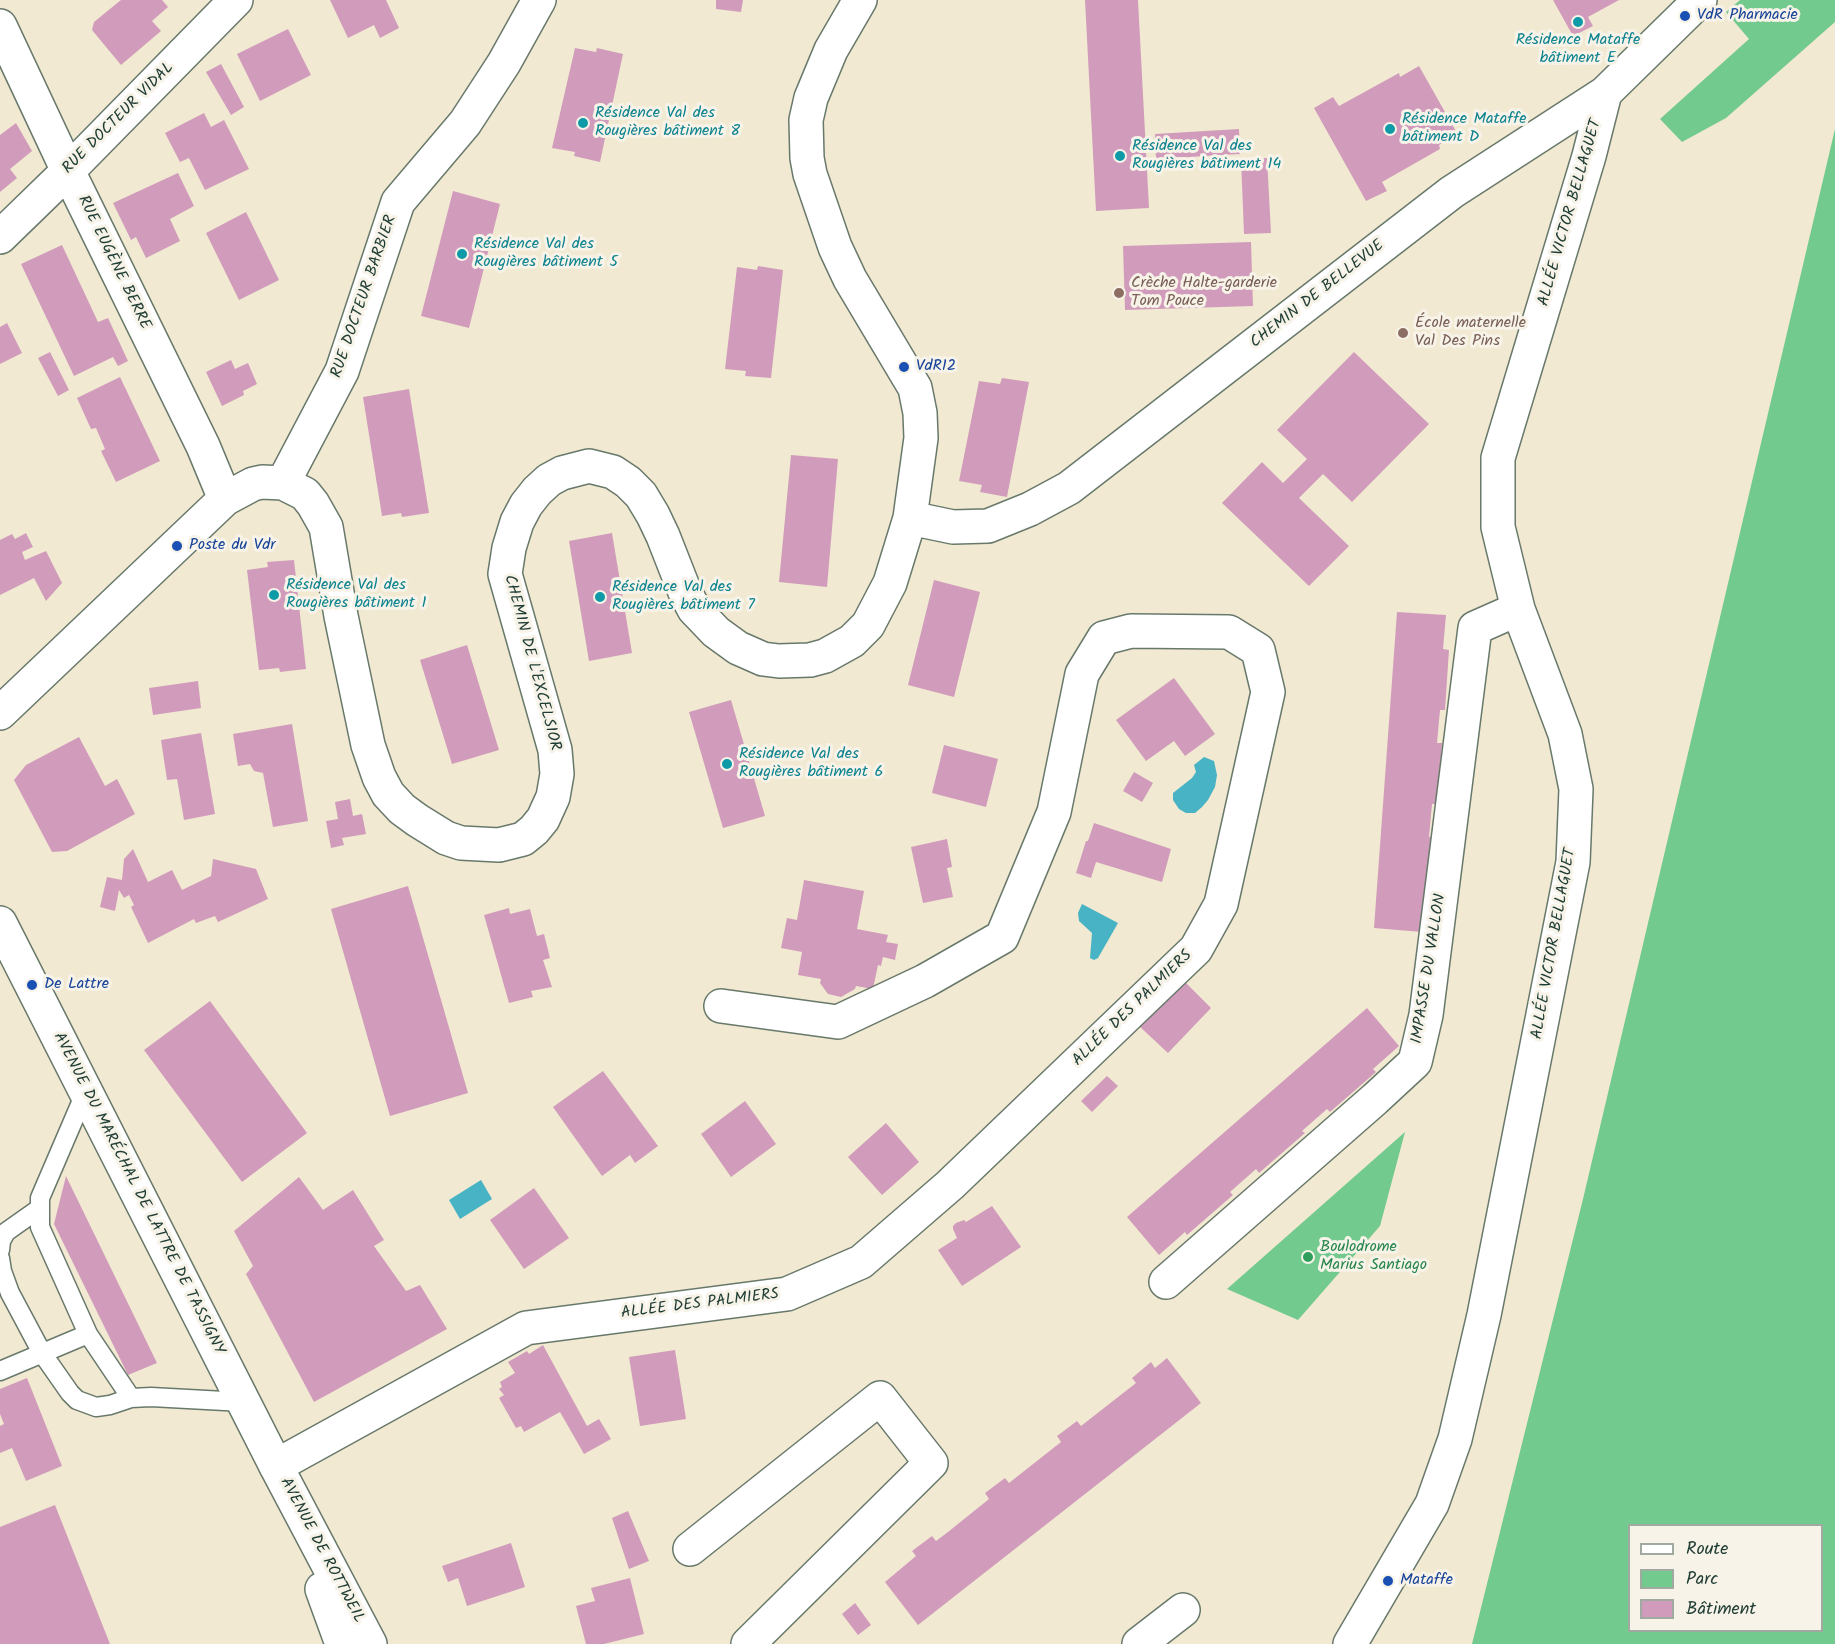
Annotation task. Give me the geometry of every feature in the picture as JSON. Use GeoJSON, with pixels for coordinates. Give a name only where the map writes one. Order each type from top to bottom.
{"type":"FeatureCollection","features":[{"type":"Feature","properties":{"kind":"street","name":"RUE DOCTEUR VIDAL"},"geometry":{"type":"LineString","coordinates":[[0,237],[236,0]]}},
{"type":"Feature","properties":{"kind":"street","name":"RUE DOCTEUR BARBIER"},"geometry":{"type":"LineString","coordinates":[[283,483],[342,371],[398,202],[465,123],[504,63],[539,0]]}},
{"type":"Feature","properties":{"kind":"street","name":"CHEMIN DE L'EXCELSIOR"},"geometry":{"type":"LineString","coordinates":[[283,483],[305,494],[326,527],[368,746],[379,777],[388,794],[402,809],[446,838],[461,843],[478,845],[511,843],[528,835],[547,813],[555,789],[557,774],[555,750],[505,574],[509,548],[517,522],[531,498],[549,480],[574,468],[589,466],[613,472],[628,482],[641,495],[663,536],[684,592],[704,621],[738,648],[763,658],[779,661],[810,660],[825,656],[852,641],[868,625],[890,583],[910,518],[921,438],[915,388],[850,279],[835,247],[810,174],[805,139],[810,98],[819,74],[860,0]]}},
{"type":"Feature","properties":{"kind":"street","name":"CHEMIN DE BELLEVUE"},"geometry":{"type":"LineString","coordinates":[[910,518],[953,527],[988,526],[1030,509],[1069,488],[1452,192],[1605,93],[1700,0]]}},
{"type":"Feature","properties":{"kind":"street","name":"RUE EUGÈNE BERRE"},"geometry":{"type":"LineString","coordinates":[[0,26],[68,171],[203,446],[225,499]]}},
{"type":"Feature","properties":{"kind":"street","name":"ALLÉE VICTOR BELLAGUET"},"geometry":{"type":"LineString","coordinates":[[1350,1644],[1432,1504],[1455,1439],[1484,1315],[1573,862],[1576,789],[1565,734],[1518,609],[1498,527],[1498,458],[1589,156],[1605,93]]}},
{"type":"Feature","properties":{"kind":"street"},"geometry":{"type":"LineString","coordinates":[[0,713],[225,499],[253,484],[283,483]]}},
{"type":"Feature","properties":{"kind":"street","name":"IMPASSE DU VALLON"},"geometry":{"type":"LineString","coordinates":[[1166,1282],[1415,1062],[1426,1015],[1475,628],[1518,609]]}},
{"type":"Feature","properties":{"kind":"street","name":"ALLÉE DES PALMIERS"},"geometry":{"type":"LineString","coordinates":[[276,1466],[526,1328],[787,1294],[861,1262],[950,1185],[1196,949],[1221,904],[1268,692],[1258,650],[1229,632],[1131,631],[1104,638],[1083,674],[1053,812],[1002,937],[925,981],[838,1022],[721,1006]]}},
{"type":"Feature","properties":{"kind":"street","name":"AVENUE DU MARÉCHAL DE LATTRE DE TASSIGNY"},"geometry":{"type":"LineString","coordinates":[[0,923],[276,1466]]}},
{"type":"Feature","properties":{"kind":"street"},"geometry":{"type":"LineString","coordinates":[[690,1549],[880,1398],[931,1463],[748,1644]]}},
{"type":"Feature","properties":{"kind":"street","name":"AVENUE DE ROTTWEIL"},"geometry":{"type":"LineString","coordinates":[[276,1466],[342,1644]]}},
{"type":"Feature","properties":{"kind":"street","name":"AVENUE DE ROTTWEIL"},"geometry":{"type":"LineString","coordinates":[[276,1466],[370,1644]]}},
{"type":"Feature","properties":{"kind":"street"},"geometry":{"type":"LineString","coordinates":[[1139,1644],[1183,1610]]}},
{"type":"Feature","properties":{"kind":"lane"},"geometry":{"type":"LineString","coordinates":[[86,1091],[40,1198],[40,1227],[88,1334],[131,1398]]}},
{"type":"Feature","properties":{"kind":"lane"},"geometry":{"type":"LineString","coordinates":[[0,1250],[1,1241],[6,1232],[40,1208]]}},
{"type":"Feature","properties":{"kind":"lane"},"geometry":{"type":"LineString","coordinates":[[0,1258],[10,1293],[42,1353],[69,1393],[77,1400],[96,1407],[131,1398],[151,1397],[243,1402]]}},
{"type":"Feature","properties":{"kind":"lane"},"geometry":{"type":"LineString","coordinates":[[0,1371],[88,1334]]}},
{"type":"Feature","properties":{"kind":"green space"},"geometry":{"type":"Polygon","coordinates":[[[1740,0],[1835,0],[1835,22],[1726,118],[1682,142],[1660,119],[1749,39],[1726,12],[1740,0]]]}},
{"type":"Feature","properties":{"kind":"green space"},"geometry":{"type":"Polygon","coordinates":[[[1835,129],[1835,1644],[1472,1644],[1583,1199],[1835,129]]]}},
{"type":"Feature","properties":{"kind":"green space","name":"Boulodrome Marius Santiago"},"geometry":{"type":"Polygon","coordinates":[[[1405,1132],[1380,1226],[1298,1320],[1227,1289],[1405,1132]]]}},
{"type":"Feature","properties":{"kind":"water"},"geometry":{"type":"Polygon","coordinates":[[[1204,757],[1214,761],[1217,775],[1215,787],[1202,807],[1195,813],[1186,813],[1179,809],[1173,800],[1173,793],[1192,778],[1196,772],[1194,765],[1204,757]]]}},
{"type":"Feature","properties":{"kind":"water"},"geometry":{"type":"Polygon","coordinates":[[[1082,904],[1118,923],[1098,958],[1094,960],[1090,958],[1092,933],[1079,921],[1078,913],[1082,904]]]}},
{"type":"Feature","properties":{"kind":"water"},"geometry":{"type":"Polygon","coordinates":[[[481,1180],[492,1199],[460,1219],[449,1200],[481,1180]]]}},
{"type":"Feature","properties":{"kind":"building"},"geometry":{"type":"Polygon","coordinates":[[[121,0],[162,0],[168,7],[152,21],[161,31],[121,65],[92,30],[94,22],[121,0]]]}},
{"type":"Feature","properties":{"kind":"building"},"geometry":{"type":"Polygon","coordinates":[[[330,0],[386,0],[399,28],[380,38],[374,25],[348,38],[330,0]]]}},
{"type":"Feature","properties":{"kind":"building"},"geometry":{"type":"Polygon","coordinates":[[[716,0],[743,0],[741,12],[716,9],[716,0]]]}},
{"type":"Feature","properties":{"kind":"building","name":"Résidence Val des Rougières bâtiment 14"},"geometry":{"type":"Polygon","coordinates":[[[1085,0],[1138,0],[1149,208],[1096,211],[1085,0]]]}},
{"type":"Feature","properties":{"kind":"building","name":"Résidence Mataffe bâtiment E"},"geometry":{"type":"Polygon","coordinates":[[[1553,0],[1619,0],[1588,17],[1593,26],[1573,36],[1553,0]]]}},
{"type":"Feature","properties":{"kind":"building"},"geometry":{"type":"Polygon","coordinates":[[[288,29],[311,75],[260,101],[237,54],[288,29]]]}},
{"type":"Feature","properties":{"kind":"building","name":"Résidence Val des Rougières bâtiment 8"},"geometry":{"type":"Polygon","coordinates":[[[575,48],[596,52],[597,48],[623,54],[600,162],[574,156],[575,152],[552,148],[575,48]]]}},
{"type":"Feature","properties":{"kind":"building"},"geometry":{"type":"Polygon","coordinates":[[[221,64],[244,107],[231,115],[206,72],[221,64]]]}},
{"type":"Feature","properties":{"kind":"building","name":"Résidence Mataffe bâtiment D"},"geometry":{"type":"Polygon","coordinates":[[[1419,66],[1458,135],[1439,145],[1440,149],[1382,182],[1387,191],[1366,201],[1314,108],[1333,97],[1339,106],[1399,73],[1400,77],[1419,66]]]}},
{"type":"Feature","properties":{"kind":"building"},"geometry":{"type":"Polygon","coordinates":[[[204,113],[211,127],[224,120],[249,169],[205,190],[189,158],[180,162],[165,133],[204,113]]]}},
{"type":"Feature","properties":{"kind":"building"},"geometry":{"type":"Polygon","coordinates":[[[16,123],[32,151],[10,169],[17,178],[0,192],[0,135],[16,123]]]}},
{"type":"Feature","properties":{"kind":"building"},"geometry":{"type":"Polygon","coordinates":[[[1239,129],[1240,154],[1156,159],[1155,134],[1239,129]]]}},
{"type":"Feature","properties":{"kind":"building"},"geometry":{"type":"Polygon","coordinates":[[[1267,158],[1271,233],[1244,234],[1241,159],[1267,158]]]}},
{"type":"Feature","properties":{"kind":"building"},"geometry":{"type":"Polygon","coordinates":[[[178,173],[194,206],[170,219],[180,241],[146,258],[136,237],[131,240],[113,203],[178,173]]]}},
{"type":"Feature","properties":{"kind":"building","name":"Résidence Val des Rougières bâtiment 5"},"geometry":{"type":"Polygon","coordinates":[[[453,191],[500,204],[469,328],[421,316],[453,191]]]}},
{"type":"Feature","properties":{"kind":"building"},"geometry":{"type":"Polygon","coordinates":[[[246,212],[279,280],[239,300],[206,233],[246,212]]]}},
{"type":"Feature","properties":{"kind":"building"},"geometry":{"type":"Polygon","coordinates":[[[1251,242],[1253,306],[1125,310],[1123,246],[1251,242]]]}},
{"type":"Feature","properties":{"kind":"building"},"geometry":{"type":"Polygon","coordinates":[[[62,245],[98,322],[108,318],[128,361],[118,366],[113,357],[74,376],[21,264],[62,245]]]}},
{"type":"Feature","properties":{"kind":"building"},"geometry":{"type":"Polygon","coordinates":[[[758,266],[783,270],[771,378],[745,376],[746,371],[725,369],[737,267],[757,270],[758,266]]]}},
{"type":"Feature","properties":{"kind":"building"},"geometry":{"type":"Polygon","coordinates":[[[7,323],[22,353],[0,364],[0,327],[7,323]]]}},
{"type":"Feature","properties":{"kind":"building"},"geometry":{"type":"Polygon","coordinates":[[[50,352],[69,390],[58,396],[38,358],[50,352]]]}},
{"type":"Feature","properties":{"kind":"building"},"geometry":{"type":"Polygon","coordinates":[[[1354,352],[1429,424],[1352,502],[1323,474],[1299,498],[1349,546],[1309,586],[1222,503],[1262,462],[1283,483],[1307,459],[1277,430],[1354,352]]]}},
{"type":"Feature","properties":{"kind":"building"},"geometry":{"type":"Polygon","coordinates":[[[231,360],[235,369],[248,363],[257,384],[243,391],[244,395],[222,406],[206,372],[231,360]]]}},
{"type":"Feature","properties":{"kind":"building"},"geometry":{"type":"Polygon","coordinates":[[[120,377],[160,461],[116,482],[101,451],[105,449],[96,428],[91,429],[77,398],[120,377]]]}},
{"type":"Feature","properties":{"kind":"building"},"geometry":{"type":"Polygon","coordinates":[[[1002,378],[1029,382],[1007,497],[980,492],[982,485],[959,481],[979,381],[1000,384],[1002,378]]]}},
{"type":"Feature","properties":{"kind":"building"},"geometry":{"type":"Polygon","coordinates":[[[409,389],[429,513],[402,517],[401,513],[382,516],[363,397],[409,389]]]}},
{"type":"Feature","properties":{"kind":"building"},"geometry":{"type":"Polygon","coordinates":[[[791,455],[838,459],[827,587],[779,582],[791,455]]]}},
{"type":"Feature","properties":{"kind":"building"},"geometry":{"type":"Polygon","coordinates":[[[26,533],[33,547],[22,552],[25,560],[46,551],[62,583],[46,601],[34,578],[0,595],[0,540],[12,534],[15,539],[26,533]]]}},
{"type":"Feature","properties":{"kind":"building","name":"Résidence Val des Rougières bâtiment 7"},"geometry":{"type":"Polygon","coordinates":[[[612,533],[632,653],[589,661],[569,541],[612,533]]]}},
{"type":"Feature","properties":{"kind":"building","name":"Résidence Val des Rougières bâtiment 1"},"geometry":{"type":"Polygon","coordinates":[[[294,560],[306,669],[280,672],[279,668],[259,670],[247,570],[268,567],[267,562],[294,560]]]}},
{"type":"Feature","properties":{"kind":"building"},"geometry":{"type":"Polygon","coordinates":[[[934,580],[980,592],[954,697],[908,685],[934,580]]]}},
{"type":"Feature","properties":{"kind":"building"},"geometry":{"type":"Polygon","coordinates":[[[1397,612],[1446,615],[1443,649],[1449,650],[1445,710],[1440,710],[1437,743],[1442,743],[1437,804],[1432,804],[1429,837],[1434,837],[1422,932],[1374,928],[1397,612]]]}},
{"type":"Feature","properties":{"kind":"building"},"geometry":{"type":"Polygon","coordinates":[[[467,645],[499,750],[452,764],[420,660],[467,645]]]}},
{"type":"Feature","properties":{"kind":"building"},"geometry":{"type":"Polygon","coordinates":[[[1174,678],[1215,734],[1185,756],[1174,741],[1146,761],[1116,720],[1174,678]]]}},
{"type":"Feature","properties":{"kind":"building"},"geometry":{"type":"Polygon","coordinates":[[[198,681],[201,708],[153,715],[149,688],[198,681]]]}},
{"type":"Feature","properties":{"kind":"building","name":"Résidence Val des Rougières bâtiment 6"},"geometry":{"type":"Polygon","coordinates":[[[731,700],[765,816],[723,828],[689,712],[731,700]]]}},
{"type":"Feature","properties":{"kind":"building"},"geometry":{"type":"Polygon","coordinates":[[[292,724],[308,821],[273,827],[263,773],[254,771],[250,764],[238,766],[233,734],[292,724]]]}},
{"type":"Feature","properties":{"kind":"building"},"geometry":{"type":"Polygon","coordinates":[[[201,733],[215,814],[184,820],[177,779],[167,780],[161,740],[201,733]]]}},
{"type":"Feature","properties":{"kind":"building"},"geometry":{"type":"Polygon","coordinates":[[[79,737],[105,786],[117,779],[135,814],[67,851],[52,852],[14,780],[26,765],[79,737]]]}},
{"type":"Feature","properties":{"kind":"building"},"geometry":{"type":"Polygon","coordinates":[[[944,745],[998,759],[986,807],[932,793],[944,745]]]}},
{"type":"Feature","properties":{"kind":"building"},"geometry":{"type":"Polygon","coordinates":[[[1134,772],[1153,783],[1142,802],[1123,791],[1134,772]]]}},
{"type":"Feature","properties":{"kind":"building"},"geometry":{"type":"Polygon","coordinates":[[[350,799],[353,816],[362,814],[366,834],[342,838],[344,845],[331,848],[326,821],[338,819],[335,802],[350,799]]]}},
{"type":"Feature","properties":{"kind":"building"},"geometry":{"type":"Polygon","coordinates":[[[1094,823],[1171,849],[1162,882],[1096,862],[1091,878],[1076,873],[1094,823]]]}},
{"type":"Feature","properties":{"kind":"building"},"geometry":{"type":"Polygon","coordinates":[[[947,839],[952,867],[947,868],[953,897],[923,903],[911,847],[947,839]]]}},
{"type":"Feature","properties":{"kind":"building"},"geometry":{"type":"Polygon","coordinates":[[[133,849],[148,882],[172,870],[182,890],[211,876],[213,859],[256,869],[268,899],[218,922],[215,916],[196,923],[194,919],[148,943],[131,907],[134,905],[129,895],[124,898],[119,890],[115,911],[100,907],[107,877],[122,880],[124,859],[133,849]]]}},
{"type":"Feature","properties":{"kind":"building"},"geometry":{"type":"Polygon","coordinates":[[[804,880],[864,891],[857,929],[888,935],[886,942],[898,944],[895,960],[883,957],[881,966],[878,965],[873,989],[856,986],[855,989],[841,997],[828,994],[820,983],[821,979],[798,975],[802,952],[781,948],[787,918],[797,920],[804,880]]]}},
{"type":"Feature","properties":{"kind":"building"},"geometry":{"type":"Polygon","coordinates":[[[408,886],[468,1093],[390,1116],[331,909],[408,886]]]}},
{"type":"Feature","properties":{"kind":"building"},"geometry":{"type":"Polygon","coordinates":[[[509,908],[510,914],[530,909],[537,936],[544,934],[550,958],[543,960],[552,987],[531,991],[533,997],[509,1003],[484,915],[509,908]]]}},
{"type":"Feature","properties":{"kind":"building"},"geometry":{"type":"Polygon","coordinates":[[[1183,980],[1211,1008],[1168,1053],[1138,1025],[1183,980]]]}},
{"type":"Feature","properties":{"kind":"building"},"geometry":{"type":"Polygon","coordinates":[[[210,1001],[307,1133],[242,1182],[144,1050],[210,1001]]]}},
{"type":"Feature","properties":{"kind":"building"},"geometry":{"type":"Polygon","coordinates":[[[1367,1008],[1399,1046],[1373,1069],[1376,1072],[1330,1112],[1327,1109],[1302,1131],[1305,1133],[1259,1173],[1256,1169],[1230,1192],[1233,1195],[1187,1235],[1185,1232],[1159,1255],[1127,1217],[1367,1008]]]}},
{"type":"Feature","properties":{"kind":"building"},"geometry":{"type":"Polygon","coordinates":[[[603,1071],[658,1146],[635,1163],[630,1155],[602,1176],[553,1107],[603,1071]]]}},
{"type":"Feature","properties":{"kind":"building"},"geometry":{"type":"Polygon","coordinates":[[[1107,1076],[1118,1086],[1092,1112],[1081,1101],[1107,1076]]]}},
{"type":"Feature","properties":{"kind":"building"},"geometry":{"type":"Polygon","coordinates":[[[745,1101],[776,1144],[731,1177],[701,1134],[745,1101]]]}},
{"type":"Feature","properties":{"kind":"building"},"geometry":{"type":"Polygon","coordinates":[[[886,1123],[919,1162],[882,1195],[848,1157],[886,1123]]]}},
{"type":"Feature","properties":{"kind":"building"},"geometry":{"type":"Polygon","coordinates":[[[66,1176],[157,1363],[128,1375],[54,1224],[66,1176]]]}},
{"type":"Feature","properties":{"kind":"building"},"geometry":{"type":"Polygon","coordinates":[[[299,1177],[323,1210],[353,1190],[384,1240],[374,1246],[406,1291],[420,1285],[447,1329],[314,1402],[246,1274],[253,1266],[234,1231],[299,1177]]]}},
{"type":"Feature","properties":{"kind":"building"},"geometry":{"type":"Polygon","coordinates":[[[534,1188],[569,1238],[524,1269],[490,1220],[534,1188]]]}},
{"type":"Feature","properties":{"kind":"building"},"geometry":{"type":"Polygon","coordinates":[[[992,1206],[1021,1247],[962,1286],[938,1250],[957,1238],[953,1229],[956,1223],[964,1220],[966,1222],[992,1206]]]}},
{"type":"Feature","properties":{"kind":"building"},"geometry":{"type":"Polygon","coordinates":[[[543,1345],[587,1426],[599,1419],[611,1439],[584,1454],[560,1412],[524,1432],[521,1426],[516,1428],[499,1398],[504,1395],[499,1389],[502,1387],[500,1382],[515,1373],[508,1362],[527,1351],[529,1354],[543,1345]]]}},
{"type":"Feature","properties":{"kind":"building"},"geometry":{"type":"Polygon","coordinates":[[[675,1350],[686,1419],[640,1426],[629,1357],[675,1350]]]}},
{"type":"Feature","properties":{"kind":"building"},"geometry":{"type":"Polygon","coordinates":[[[1167,1358],[1201,1403],[918,1625],[885,1582],[916,1556],[912,1551],[932,1536],[936,1541],[948,1532],[989,1499],[985,1493],[1005,1478],[1009,1483],[1061,1442],[1057,1436],[1077,1421],[1081,1426],[1136,1383],[1132,1378],[1151,1362],[1155,1368],[1167,1358]]]}},
{"type":"Feature","properties":{"kind":"building"},"geometry":{"type":"Polygon","coordinates":[[[27,1378],[62,1466],[26,1481],[12,1448],[0,1453],[0,1426],[4,1424],[0,1414],[0,1389],[27,1378]]]}},
{"type":"Feature","properties":{"kind":"building"},"geometry":{"type":"Polygon","coordinates":[[[55,1505],[110,1644],[0,1644],[0,1527],[55,1505]]]}},
{"type":"Feature","properties":{"kind":"building"},"geometry":{"type":"Polygon","coordinates":[[[628,1511],[649,1561],[629,1569],[612,1518],[628,1511]]]}},
{"type":"Feature","properties":{"kind":"building"},"geometry":{"type":"Polygon","coordinates":[[[511,1543],[525,1587],[467,1606],[458,1578],[448,1582],[442,1566],[511,1543]]]}},
{"type":"Feature","properties":{"kind":"building"},"geometry":{"type":"Polygon","coordinates":[[[630,1578],[644,1634],[604,1644],[586,1644],[576,1606],[595,1601],[591,1588],[630,1578]]]}},
{"type":"Feature","properties":{"kind":"building"},"geometry":{"type":"Polygon","coordinates":[[[855,1603],[871,1625],[858,1635],[842,1614],[855,1603]]]}},
{"type":"Feature","properties":{"kind":"place","name":"VdR Pharmacie"},"geometry":{"type":"Point","coordinates":[1685,16]}},
{"type":"Feature","properties":{"kind":"place","name":"Résidence Mataffe bâtiment E"},"geometry":{"type":"Point","coordinates":[1578,22]}},
{"type":"Feature","properties":{"kind":"place","name":"Résidence Val des Rougières bâtiment 8"},"geometry":{"type":"Point","coordinates":[583,123]}},
{"type":"Feature","properties":{"kind":"place","name":"Résidence Mataffe bâtiment D"},"geometry":{"type":"Point","coordinates":[1390,129]}},
{"type":"Feature","properties":{"kind":"place","name":"Résidence Val des Rougières bâtiment 14"},"geometry":{"type":"Point","coordinates":[1120,156]}},
{"type":"Feature","properties":{"kind":"place","name":"Résidence Val des Rougières bâtiment 5"},"geometry":{"type":"Point","coordinates":[462,254]}},
{"type":"Feature","properties":{"kind":"place","name":"Crèche Halte-garderie Tom Pouce"},"geometry":{"type":"Point","coordinates":[1119,293]}},
{"type":"Feature","properties":{"kind":"place","name":"École maternelle Val Des Pins"},"geometry":{"type":"Point","coordinates":[1403,333]}},
{"type":"Feature","properties":{"kind":"place","name":"VdR12"},"geometry":{"type":"Point","coordinates":[904,367]}},
{"type":"Feature","properties":{"kind":"place","name":"Poste du Vdr"},"geometry":{"type":"Point","coordinates":[177,546]}},
{"type":"Feature","properties":{"kind":"place","name":"Résidence Val des Rougières bâtiment 1"},"geometry":{"type":"Point","coordinates":[274,595]}},
{"type":"Feature","properties":{"kind":"place","name":"Résidence Val des Rougières bâtiment 7"},"geometry":{"type":"Point","coordinates":[600,597]}},
{"type":"Feature","properties":{"kind":"place","name":"Résidence Val des Rougières bâtiment 6"},"geometry":{"type":"Point","coordinates":[727,764]}},
{"type":"Feature","properties":{"kind":"place","name":"De Lattre"},"geometry":{"type":"Point","coordinates":[32,985]}},
{"type":"Feature","properties":{"kind":"place","name":"Boulodrome Marius Santiago"},"geometry":{"type":"Point","coordinates":[1308,1257]}},
{"type":"Feature","properties":{"kind":"place","name":"Mataffe"},"geometry":{"type":"Point","coordinates":[1388,1581]}}]}
